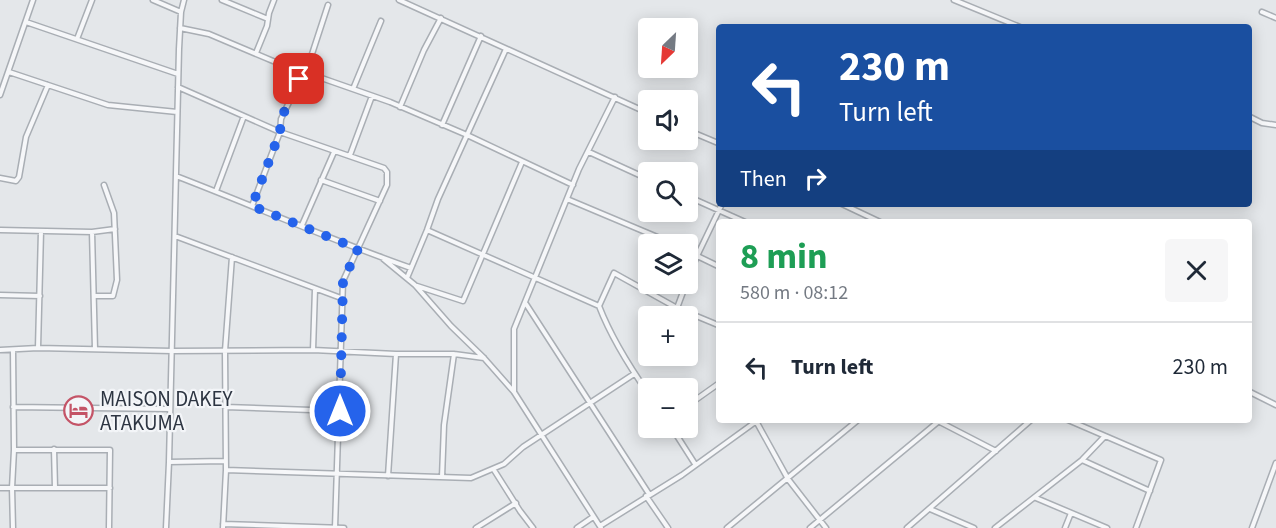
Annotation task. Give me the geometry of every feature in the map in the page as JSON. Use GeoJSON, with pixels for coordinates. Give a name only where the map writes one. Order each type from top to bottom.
{"type":"FeatureCollection","features":[{"type":"Feature","properties":{"kind":"street"},"geometry":{"type":"LineString","coordinates":[[0,95],[33,0]]}},
{"type":"Feature","properties":{"kind":"street"},"geometry":{"type":"LineString","coordinates":[[77,39],[92,0]]}},
{"type":"Feature","properties":{"kind":"street"},"geometry":{"type":"LineString","coordinates":[[153,0],[181,12]]}},
{"type":"Feature","properties":{"kind":"street"},"geometry":{"type":"LineString","coordinates":[[166,528],[178,74],[181,12],[184,0]]}},
{"type":"Feature","properties":{"kind":"street"},"geometry":{"type":"LineString","coordinates":[[222,0],[268,19]]}},
{"type":"Feature","properties":{"kind":"street"},"geometry":{"type":"LineString","coordinates":[[256,53],[274,0]]}},
{"type":"Feature","properties":{"kind":"street"},"geometry":{"type":"LineString","coordinates":[[399,0],[638,107]]}},
{"type":"Feature","properties":{"kind":"street"},"geometry":{"type":"LineString","coordinates":[[954,0],[1013,24]]}},
{"type":"Feature","properties":{"kind":"street"},"geometry":{"type":"LineString","coordinates":[[252,206],[280,132],[281,119],[304,72],[328,5]]}},
{"type":"Feature","properties":{"kind":"street"},"geometry":{"type":"LineString","coordinates":[[1262,12],[1276,18]]}},
{"type":"Feature","properties":{"kind":"street"},"geometry":{"type":"LineString","coordinates":[[400,107],[441,18]]}},
{"type":"Feature","properties":{"kind":"street"},"geometry":{"type":"LineString","coordinates":[[353,89],[381,21]]}},
{"type":"Feature","properties":{"kind":"street"},"geometry":{"type":"LineString","coordinates":[[26,22],[178,74]]}},
{"type":"Feature","properties":{"kind":"street"},"geometry":{"type":"LineString","coordinates":[[180,28],[209,34],[400,107],[467,135],[573,185]]}},
{"type":"Feature","properties":{"kind":"street"},"geometry":{"type":"LineString","coordinates":[[442,125],[481,36]]}},
{"type":"Feature","properties":{"kind":"street"},"geometry":{"type":"LineString","coordinates":[[406,278],[438,199],[506,49]]}},
{"type":"Feature","properties":{"kind":"street"},"geometry":{"type":"LineString","coordinates":[[9,72],[108,105],[177,112]]}},
{"type":"Feature","properties":{"kind":"street"},"geometry":{"type":"LineString","coordinates":[[0,178],[16,180],[19,177],[26,137],[48,85]]}},
{"type":"Feature","properties":{"kind":"street"},"geometry":{"type":"LineString","coordinates":[[178,87],[280,132],[334,152],[350,155],[384,168],[387,172],[388,180],[380,201],[343,281],[335,528]]}},
{"type":"Feature","properties":{"kind":"street"},"geometry":{"type":"LineString","coordinates":[[350,155],[372,96]]}},
{"type":"Feature","properties":{"kind":"street"},"geometry":{"type":"LineString","coordinates":[[514,393],[514,329],[573,185],[615,97]]}},
{"type":"Feature","properties":{"kind":"street"},"geometry":{"type":"LineString","coordinates":[[216,191],[244,116]]}},
{"type":"Feature","properties":{"kind":"street"},"geometry":{"type":"LineString","coordinates":[[1252,118],[1262,123],[1276,125]]}},
{"type":"Feature","properties":{"kind":"street"},"geometry":{"type":"LineString","coordinates":[[698,135],[716,142]]}},
{"type":"Feature","properties":{"kind":"street"},"geometry":{"type":"LineString","coordinates":[[302,225],[334,152]]}},
{"type":"Feature","properties":{"kind":"street"},"geometry":{"type":"LineString","coordinates":[[589,152],[638,174]]}},
{"type":"Feature","properties":{"kind":"street"},"geometry":{"type":"LineString","coordinates":[[415,285],[463,301],[522,162]]}},
{"type":"Feature","properties":{"kind":"street"},"geometry":{"type":"LineString","coordinates":[[176,176],[411,268]]}},
{"type":"Feature","properties":{"kind":"street"},"geometry":{"type":"LineString","coordinates":[[321,180],[380,201]]}},
{"type":"Feature","properties":{"kind":"street"},"geometry":{"type":"LineString","coordinates":[[94,296],[113,296],[117,280],[114,213],[104,185]]}},
{"type":"Feature","properties":{"kind":"street"},"geometry":{"type":"LineString","coordinates":[[567,199],[650,234]]}},
{"type":"Feature","properties":{"kind":"street"},"geometry":{"type":"LineString","coordinates":[[698,201],[738,219]]}},
{"type":"Feature","properties":{"kind":"street"},"geometry":{"type":"LineString","coordinates":[[698,254],[721,207]]}},
{"type":"Feature","properties":{"kind":"street"},"geometry":{"type":"LineString","coordinates":[[848,207],[874,219]]}},
{"type":"Feature","properties":{"kind":"street"},"geometry":{"type":"LineString","coordinates":[[0,230],[92,232],[115,229]]}},
{"type":"Feature","properties":{"kind":"street"},"geometry":{"type":"LineString","coordinates":[[427,230],[599,306],[607,327],[638,379]]}},
{"type":"Feature","properties":{"kind":"street"},"geometry":{"type":"LineString","coordinates":[[38,348],[42,231]]}},
{"type":"Feature","properties":{"kind":"street"},"geometry":{"type":"LineString","coordinates":[[92,232],[95,349]]}},
{"type":"Feature","properties":{"kind":"street"},"geometry":{"type":"LineString","coordinates":[[175,236],[341,298]]}},
{"type":"Feature","properties":{"kind":"street"},"geometry":{"type":"LineString","coordinates":[[698,256],[716,265]]}},
{"type":"Feature","properties":{"kind":"street"},"geometry":{"type":"LineString","coordinates":[[232,257],[225,351],[224,461],[226,470],[223,526],[344,528]]}},
{"type":"Feature","properties":{"kind":"street"},"geometry":{"type":"LineString","coordinates":[[381,257],[415,285],[451,326],[484,357],[514,393],[600,527],[754,423]]}},
{"type":"Feature","properties":{"kind":"street"},"geometry":{"type":"LineString","coordinates":[[599,306],[614,273],[673,306]]}},
{"type":"Feature","properties":{"kind":"street"},"geometry":{"type":"LineString","coordinates":[[313,350],[315,289]]}},
{"type":"Feature","properties":{"kind":"street"},"geometry":{"type":"LineString","coordinates":[[0,295],[40,296]]}},
{"type":"Feature","properties":{"kind":"street"},"geometry":{"type":"LineString","coordinates":[[526,303],[668,528]]}},
{"type":"Feature","properties":{"kind":"street"},"geometry":{"type":"LineString","coordinates":[[698,317],[716,324]]}},
{"type":"Feature","properties":{"kind":"street"},"geometry":{"type":"LineString","coordinates":[[0,350],[38,348],[172,351],[313,350],[484,357]]}},
{"type":"Feature","properties":{"kind":"street"},"geometry":{"type":"LineString","coordinates":[[13,528],[14,350]]}},
{"type":"Feature","properties":{"kind":"street"},"geometry":{"type":"LineString","coordinates":[[388,476],[396,354]]}},
{"type":"Feature","properties":{"kind":"street"},"geometry":{"type":"LineString","coordinates":[[442,477],[444,425],[454,354]]}},
{"type":"Feature","properties":{"kind":"street"},"geometry":{"type":"LineString","coordinates":[[226,470],[471,478],[504,464],[523,447],[634,374]]}},
{"type":"Feature","properties":{"kind":"street"},"geometry":{"type":"LineString","coordinates":[[698,398],[716,385]]}},
{"type":"Feature","properties":{"kind":"street"},"geometry":{"type":"LineString","coordinates":[[1252,393],[1276,405]]}},
{"type":"Feature","properties":{"kind":"street"},"geometry":{"type":"LineString","coordinates":[[13,406],[170,409]]}},
{"type":"Feature","properties":{"kind":"street"},"geometry":{"type":"LineString","coordinates":[[225,407],[340,411]]}},
{"type":"Feature","properties":{"kind":"street"},"geometry":{"type":"LineString","coordinates":[[758,423],[788,479],[826,528]]}},
{"type":"Feature","properties":{"kind":"street"},"geometry":{"type":"LineString","coordinates":[[727,528],[854,423]]}},
{"type":"Feature","properties":{"kind":"street"},"geometry":{"type":"LineString","coordinates":[[810,528],[936,423]]}},
{"type":"Feature","properties":{"kind":"street"},"geometry":{"type":"LineString","coordinates":[[942,423],[996,451]]}},
{"type":"Feature","properties":{"kind":"street"},"geometry":{"type":"LineString","coordinates":[[907,528],[1028,423]]}},
{"type":"Feature","properties":{"kind":"street"},"geometry":{"type":"LineString","coordinates":[[1075,423],[1161,460],[1136,528]]}},
{"type":"Feature","properties":{"kind":"street"},"geometry":{"type":"LineString","coordinates":[[995,528],[1082,460],[1105,436]]}},
{"type":"Feature","properties":{"kind":"street"},"geometry":{"type":"LineString","coordinates":[[678,438],[695,464]]}},
{"type":"Feature","properties":{"kind":"street"},"geometry":{"type":"LineString","coordinates":[[54,449],[55,488]]}},
{"type":"Feature","properties":{"kind":"street"},"geometry":{"type":"LineString","coordinates":[[14,450],[110,450],[109,528]]}},
{"type":"Feature","properties":{"kind":"street"},"geometry":{"type":"LineString","coordinates":[[1082,460],[1150,491]]}},
{"type":"Feature","properties":{"kind":"street"},"geometry":{"type":"LineString","coordinates":[[169,462],[224,461]]}},
{"type":"Feature","properties":{"kind":"street"},"geometry":{"type":"LineString","coordinates":[[1252,528],[1276,463]]}},
{"type":"Feature","properties":{"kind":"street"},"geometry":{"type":"LineString","coordinates":[[494,470],[533,528]]}},
{"type":"Feature","properties":{"kind":"street"},"geometry":{"type":"LineString","coordinates":[[0,488],[110,488]]}},
{"type":"Feature","properties":{"kind":"street"},"geometry":{"type":"LineString","coordinates":[[1035,498],[1107,528]]}},
{"type":"Feature","properties":{"kind":"street"},"geometry":{"type":"LineString","coordinates":[[476,528],[516,503]]}},
{"type":"Feature","properties":{"kind":"street"},"geometry":{"type":"LineString","coordinates":[[930,509],[974,528]]}},
{"type":"Feature","properties":{"kind":"street"},"geometry":{"type":"LineString","coordinates":[[1065,528],[1071,513]]}},
{"type":"Feature","properties":{"kind":"street"},"geometry":{"type":"LineString","coordinates":[[577,528],[593,517]]}},
{"type":"Feature","properties":{"kind":"place","name":"MAISON DAKEY ATAKUMA"},"geometry":{"type":"Point","coordinates":[79,411]}},
{"type":"Feature","properties":{"kind":"route"},"geometry":{"type":"LineString","coordinates":[[299,79],[281,119],[280,132],[252,206],[358,249],[343,281],[341,298],[340,411]]}}]}
